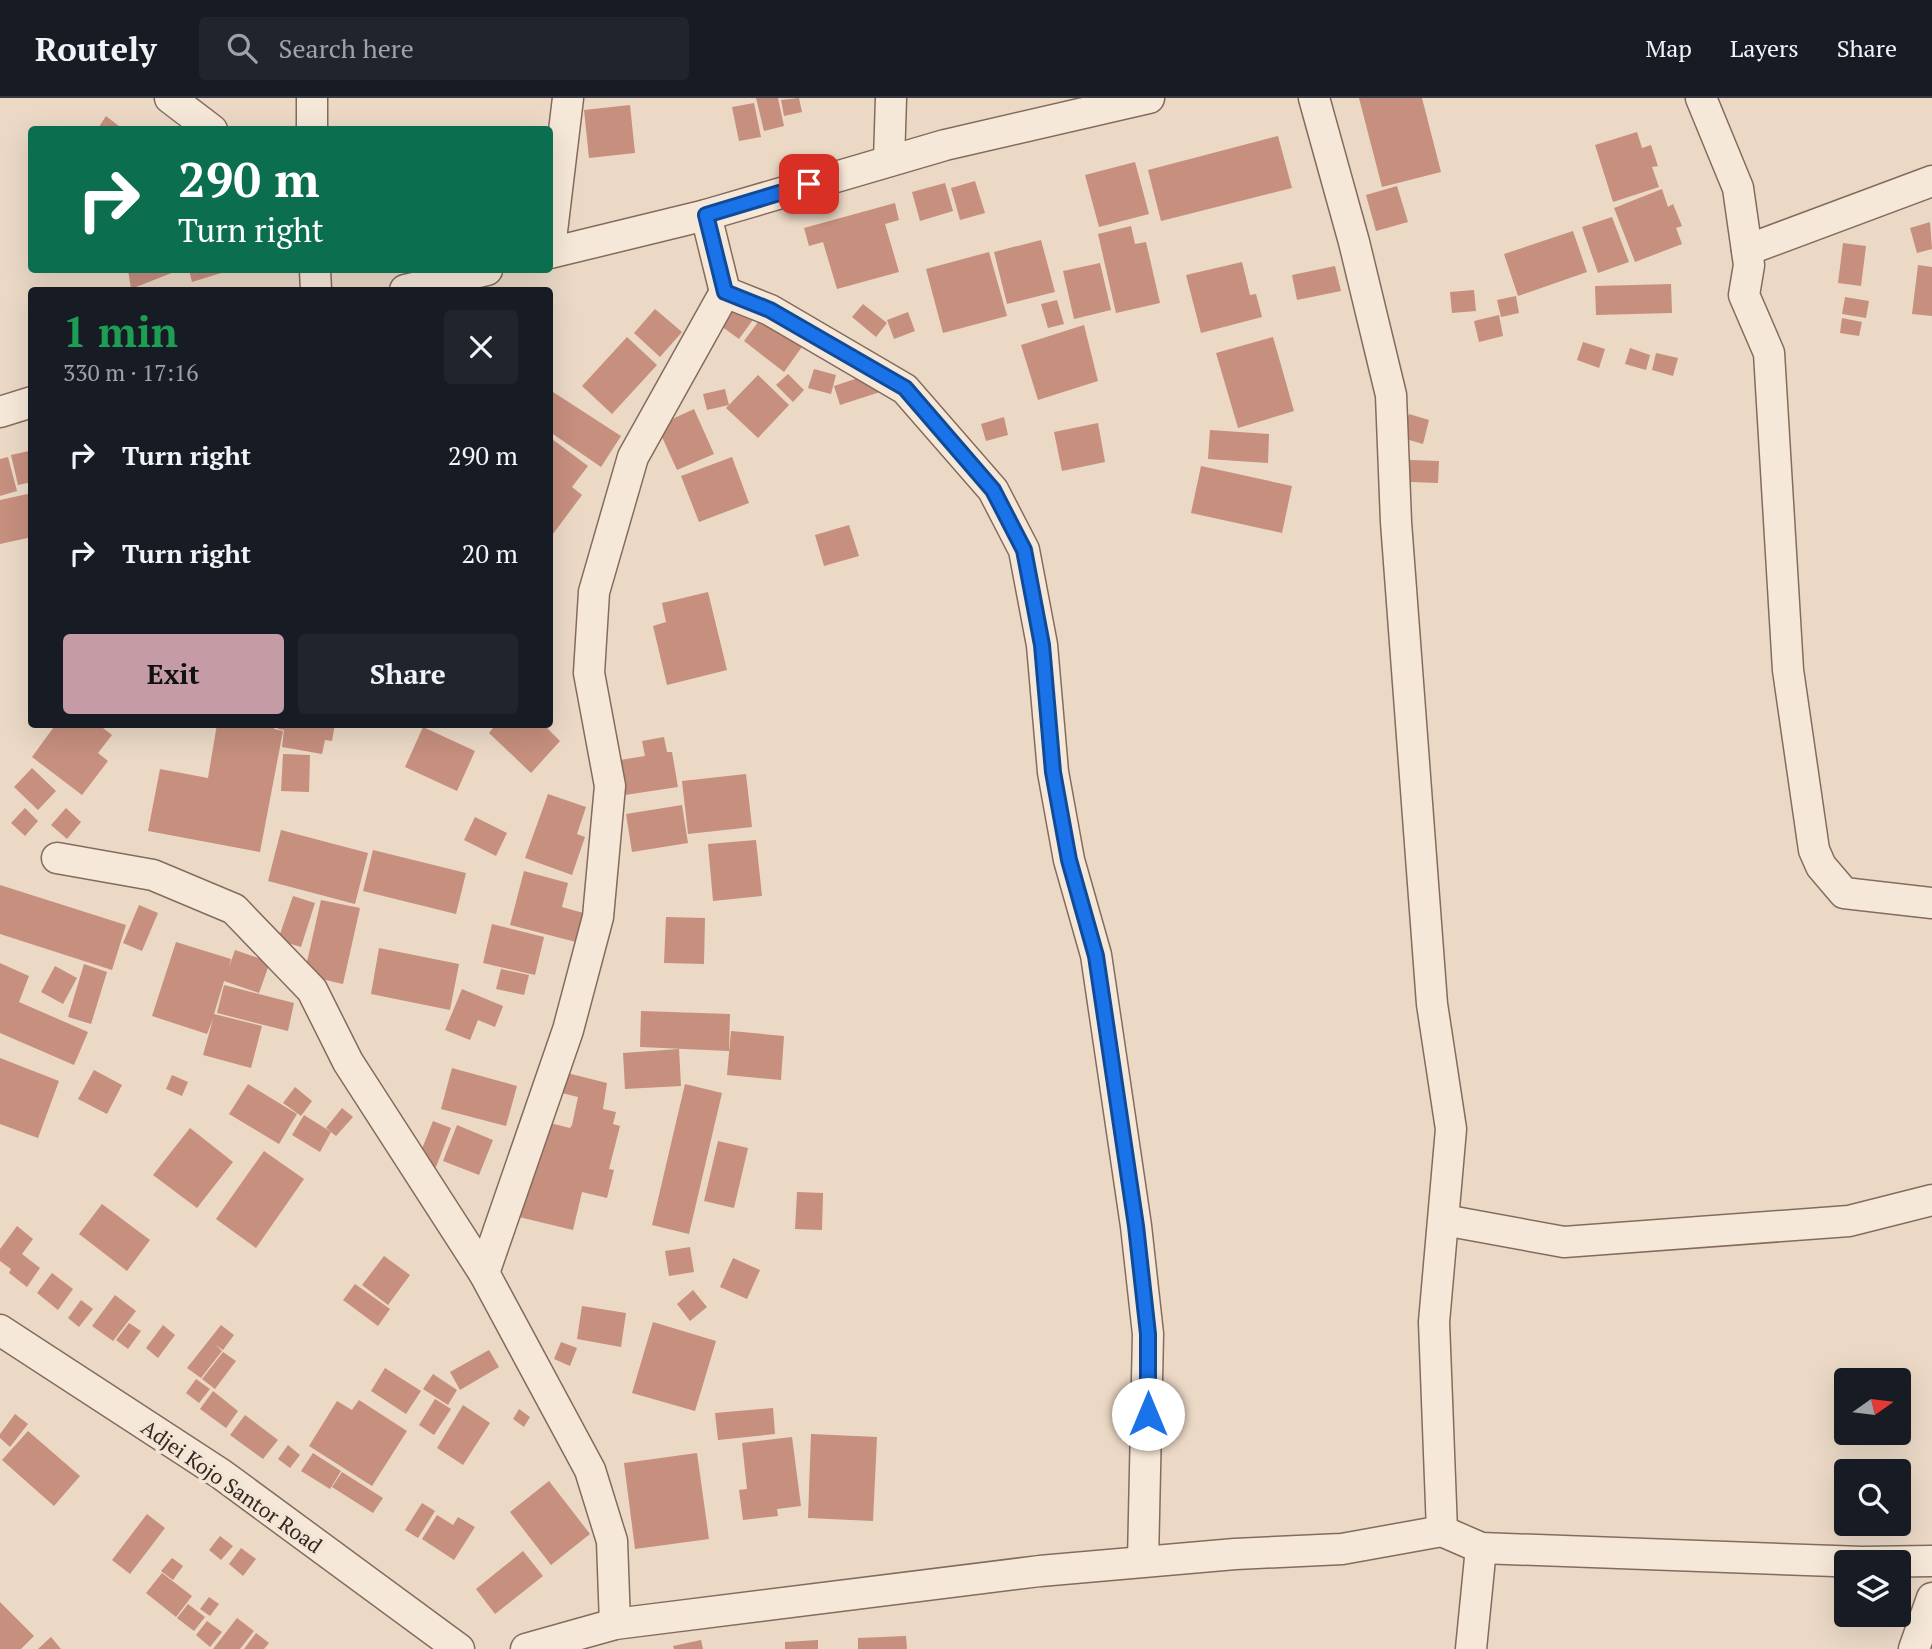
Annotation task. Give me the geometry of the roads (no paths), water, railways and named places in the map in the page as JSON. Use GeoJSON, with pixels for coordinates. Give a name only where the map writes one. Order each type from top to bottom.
{"type":"FeatureCollection","features":[{"type":"Feature","properties":{"kind":"street"},"geometry":{"type":"LineString","coordinates":[[170,98],[207,126]]}},
{"type":"Feature","properties":{"kind":"street"},"geometry":{"type":"LineString","coordinates":[[312,98],[313,126]]}},
{"type":"Feature","properties":{"kind":"street"},"geometry":{"type":"LineString","coordinates":[[553,226],[568,98]]}},
{"type":"Feature","properties":{"kind":"street"},"geometry":{"type":"LineString","coordinates":[[889,161],[891,98]]}},
{"type":"Feature","properties":{"kind":"street"},"geometry":{"type":"LineString","coordinates":[[553,250],[706,215],[889,161],[1149,98]]}},
{"type":"Feature","properties":{"kind":"street"},"geometry":{"type":"LineString","coordinates":[[1314,98],[1391,395],[1396,522],[1432,1004],[1451,1129],[1434,1322],[1442,1531]]}},
{"type":"Feature","properties":{"kind":"street"},"geometry":{"type":"LineString","coordinates":[[1701,98],[1738,188],[1749,265],[1744,295],[1769,353],[1788,670],[1814,850],[1821,866],[1844,892],[1932,903]]}},
{"type":"Feature","properties":{"kind":"street"},"geometry":{"type":"LineString","coordinates":[[1747,250],[1932,181]]}},
{"type":"Feature","properties":{"kind":"street"},"geometry":{"type":"LineString","coordinates":[[484,1273],[568,1030],[598,917],[610,786],[589,673],[594,592],[633,457],[725,292],[706,215]]}},
{"type":"Feature","properties":{"kind":"street"},"geometry":{"type":"LineString","coordinates":[[416,287],[474,273]]}},
{"type":"Feature","properties":{"kind":"street"},"geometry":{"type":"LineString","coordinates":[[725,292],[770,310],[905,388],[993,490],[1024,550],[1042,645],[1053,772],[1069,860],[1096,956],[1136,1226],[1148,1334],[1143,1561]]}},
{"type":"Feature","properties":{"kind":"street"},"geometry":{"type":"LineString","coordinates":[[0,412],[28,403]]}},
{"type":"Feature","properties":{"kind":"street"},"geometry":{"type":"LineString","coordinates":[[57,858],[153,876],[234,909],[312,990],[348,1062],[484,1273],[590,1470],[612,1541],[615,1624]]}},
{"type":"Feature","properties":{"kind":"street"},"geometry":{"type":"LineString","coordinates":[[1444,1220],[1563,1242],[1849,1221],[1932,1200]]}},
{"type":"Feature","properties":{"kind":"street","name":"Adjei Kojo Santor Road"},"geometry":{"type":"LineString","coordinates":[[0,1331],[221,1474],[459,1649]]}},
{"type":"Feature","properties":{"kind":"street"},"geometry":{"type":"LineString","coordinates":[[526,1649],[615,1624],[1143,1561],[1342,1549],[1442,1531],[1480,1548],[1862,1562],[1932,1561]]}},
{"type":"Feature","properties":{"kind":"street"},"geometry":{"type":"LineString","coordinates":[[1471,1649],[1480,1548]]}},
{"type":"Feature","properties":{"kind":"street"},"geometry":{"type":"LineString","coordinates":[[1914,1649],[1932,1598]]}}]}
